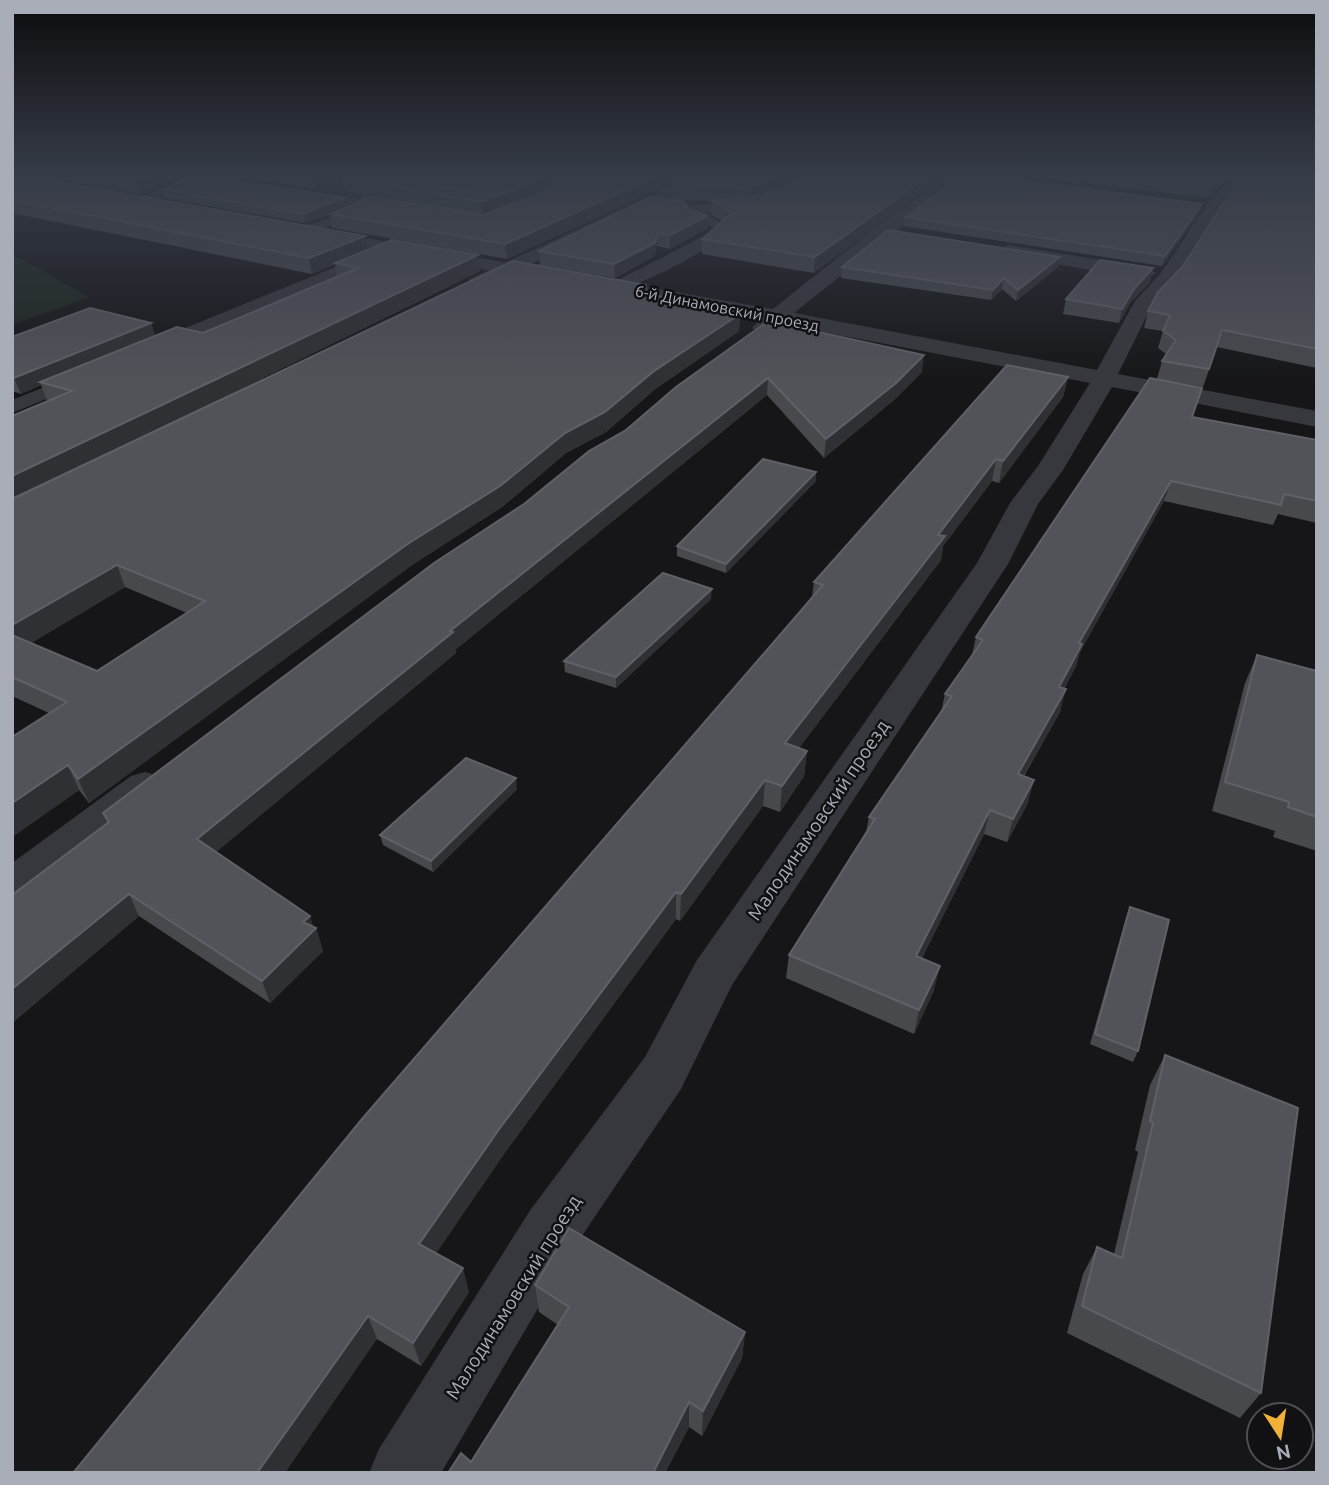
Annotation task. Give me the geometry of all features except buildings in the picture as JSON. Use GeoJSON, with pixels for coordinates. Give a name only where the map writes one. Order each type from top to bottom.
{"type":"FeatureCollection","features":[{"type":"Feature","properties":{"kind":"street","name":"6-й Динамовский проезд"},"geometry":{"type":"LineString","coordinates":[[373,243],[614,286],[1317,419]]}},
{"type":"Feature","properties":{"kind":"street"},"geometry":{"type":"LineString","coordinates":[[457,293],[566,243]]}},
{"type":"Feature","properties":{"kind":"street"},"geometry":{"type":"LineString","coordinates":[[734,349],[868,243]]}},
{"type":"Feature","properties":{"kind":"street","name":"Малодинамовский проезд"},"geometry":{"type":"LineString","coordinates":[[403,1473],[552,1229],[663,1073],[715,974],[992,564],[1024,503],[1049,470],[1104,378],[1142,305],[1169,276],[1189,243]]}},
{"type":"Feature","properties":{"kind":"street"},"geometry":{"type":"LineString","coordinates":[[992,248],[1169,276]]}},
{"type":"Feature","properties":{"kind":"street"},"geometry":{"type":"LineString","coordinates":[[12,886],[169,768]]}},
{"type":"Feature","properties":{"kind":"lane"},"geometry":{"type":"LineString","coordinates":[[614,286],[642,275],[701,243]]}},
{"type":"Feature","properties":{"kind":"lane"},"geometry":{"type":"LineString","coordinates":[[135,355],[396,247]]}},
{"type":"Feature","properties":{"kind":"lane"},"geometry":{"type":"LineString","coordinates":[[12,407],[98,370]]}},
{"type":"Feature","properties":{"kind":"shaded area"},"geometry":{"type":"Polygon","coordinates":[[[12,254],[89,297],[12,325],[12,254]]]}}]}
